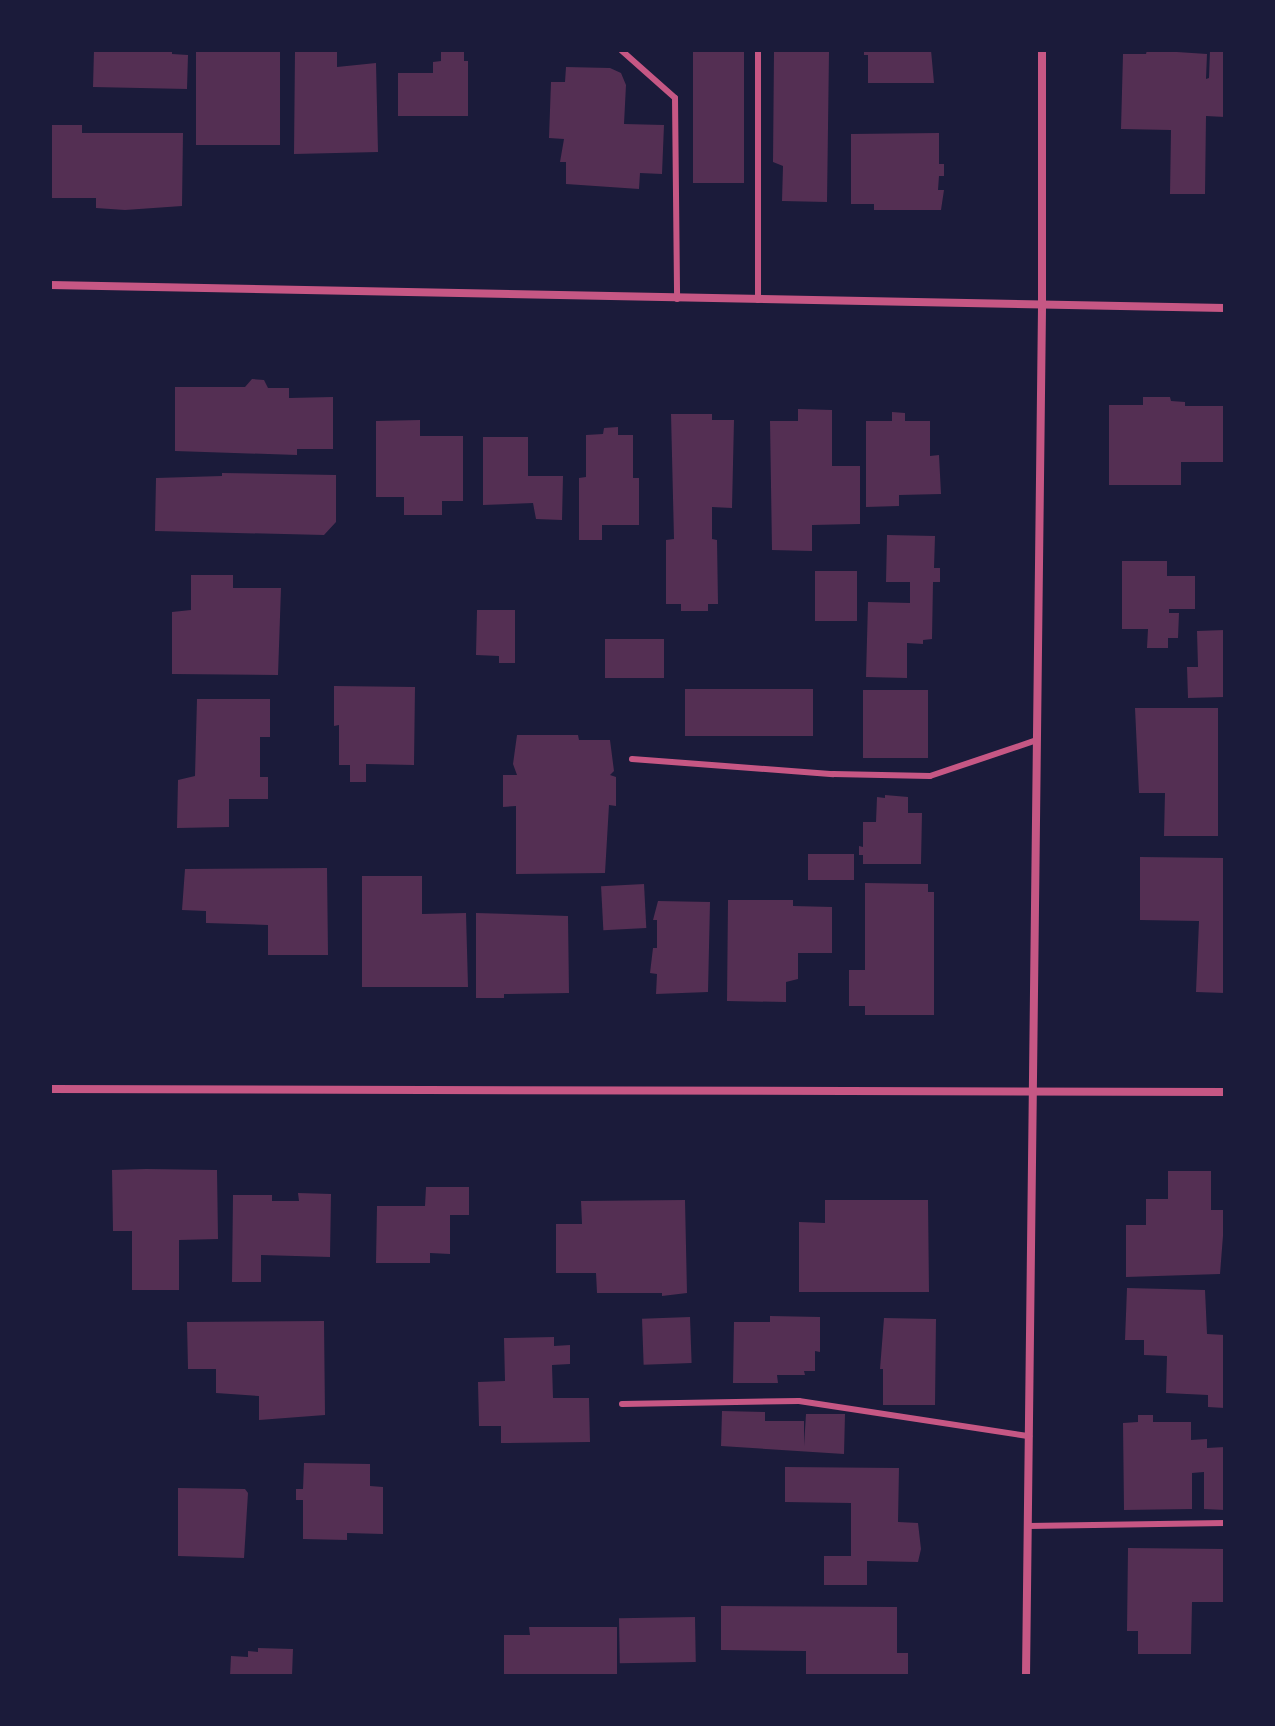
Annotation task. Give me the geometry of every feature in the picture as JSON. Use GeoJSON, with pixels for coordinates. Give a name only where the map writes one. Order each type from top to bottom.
{"type":"FeatureCollection","features":[{"type":"Feature","properties":{"kind":"street"},"geometry":{"type":"LineString","coordinates":[[1026,1676],[1042,307],[1042,50]]}},
{"type":"Feature","properties":{"kind":"street"},"geometry":{"type":"LineString","coordinates":[[50,285],[1042,307],[1225,308]]}},
{"type":"Feature","properties":{"kind":"street"},"geometry":{"type":"LineString","coordinates":[[50,1089],[1225,1092]]}},
{"type":"Feature","properties":{"kind":"lane"},"geometry":{"type":"LineString","coordinates":[[621,50],[675,98],[677,299]]}},
{"type":"Feature","properties":{"kind":"lane"},"geometry":{"type":"LineString","coordinates":[[758,50],[758,300]]}},
{"type":"Feature","properties":{"kind":"lane"},"geometry":{"type":"LineString","coordinates":[[632,759],[833,774],[930,776],[1037,740]]}},
{"type":"Feature","properties":{"kind":"lane"},"geometry":{"type":"LineString","coordinates":[[622,1404],[799,1401],[1029,1436]]}},
{"type":"Feature","properties":{"kind":"lane"},"geometry":{"type":"LineString","coordinates":[[1028,1526],[1225,1523]]}},
{"type":"Feature","properties":{"kind":"building"},"geometry":{"type":"Polygon","coordinates":[[[94,50],[172,50],[172,54],[188,55],[187,89],[93,87],[94,50]]]}},
{"type":"Feature","properties":{"kind":"building"},"geometry":{"type":"Polygon","coordinates":[[[196,50],[280,50],[280,145],[196,145],[196,50]]]}},
{"type":"Feature","properties":{"kind":"building"},"geometry":{"type":"Polygon","coordinates":[[[295,50],[337,50],[337,67],[376,63],[378,152],[294,154],[295,50]]]}},
{"type":"Feature","properties":{"kind":"building"},"geometry":{"type":"Polygon","coordinates":[[[441,50],[464,50],[464,61],[468,61],[468,116],[398,116],[398,73],[433,73],[433,62],[441,61],[441,50]]]}},
{"type":"Feature","properties":{"kind":"building"},"geometry":{"type":"Polygon","coordinates":[[[693,50],[744,50],[744,183],[693,183],[693,50]]]}},
{"type":"Feature","properties":{"kind":"building"},"geometry":{"type":"Polygon","coordinates":[[[864,50],[931,50],[934,83],[868,83],[868,55],[864,55],[864,50]]]}},
{"type":"Feature","properties":{"kind":"building"},"geometry":{"type":"Polygon","coordinates":[[[1147,50],[1207,54],[1206,79],[1209,78],[1210,50],[1225,50],[1225,117],[1206,116],[1205,194],[1170,194],[1171,130],[1121,129],[1123,54],[1146,54],[1147,50]]]}},
{"type":"Feature","properties":{"kind":"building"},"geometry":{"type":"Polygon","coordinates":[[[774,51],[829,52],[827,202],[782,201],[783,166],[773,162],[774,51]]]}},
{"type":"Feature","properties":{"kind":"building"},"geometry":{"type":"Polygon","coordinates":[[[566,67],[610,68],[621,73],[626,85],[624,124],[664,125],[662,174],[640,173],[639,189],[566,184],[566,162],[560,162],[564,139],[549,138],[551,82],[565,82],[566,67]]]}},
{"type":"Feature","properties":{"kind":"building"},"geometry":{"type":"Polygon","coordinates":[[[50,125],[82,125],[82,133],[183,133],[182,206],[125,210],[96,208],[96,198],[50,198],[50,125]]]}},
{"type":"Feature","properties":{"kind":"building"},"geometry":{"type":"Polygon","coordinates":[[[939,133],[939,164],[944,164],[944,176],[939,176],[938,190],[944,190],[941,210],[874,210],[874,204],[851,204],[851,134],[939,133]]]}},
{"type":"Feature","properties":{"kind":"building"},"geometry":{"type":"Polygon","coordinates":[[[252,379],[264,380],[268,388],[289,388],[289,398],[333,397],[333,449],[297,449],[297,455],[175,451],[175,387],[245,387],[252,379]]]}},
{"type":"Feature","properties":{"kind":"building"},"geometry":{"type":"Polygon","coordinates":[[[1143,397],[1170,397],[1171,401],[1185,402],[1185,406],[1225,406],[1225,462],[1181,462],[1181,485],[1109,485],[1109,405],[1143,405],[1143,397]]]}},
{"type":"Feature","properties":{"kind":"building"},"geometry":{"type":"Polygon","coordinates":[[[798,409],[832,410],[832,466],[860,466],[860,524],[812,525],[812,551],[772,550],[770,421],[798,421],[798,409]]]}},
{"type":"Feature","properties":{"kind":"building"},"geometry":{"type":"Polygon","coordinates":[[[892,412],[905,413],[905,421],[930,421],[930,456],[939,455],[941,494],[899,495],[899,506],[866,507],[866,421],[892,421],[892,412]]]}},
{"type":"Feature","properties":{"kind":"building"},"geometry":{"type":"Polygon","coordinates":[[[671,414],[712,414],[712,420],[734,420],[732,508],[712,507],[712,539],[717,540],[718,604],[708,604],[708,611],[681,611],[681,604],[666,604],[666,540],[674,539],[671,414]]]}},
{"type":"Feature","properties":{"kind":"building"},"geometry":{"type":"Polygon","coordinates":[[[420,420],[420,436],[463,436],[463,501],[442,501],[442,515],[404,515],[404,497],[376,497],[376,421],[420,420]]]}},
{"type":"Feature","properties":{"kind":"building"},"geometry":{"type":"Polygon","coordinates":[[[618,427],[618,435],[633,435],[633,478],[639,478],[639,525],[602,525],[602,540],[579,540],[579,478],[586,477],[586,435],[603,434],[604,428],[618,427]]]}},
{"type":"Feature","properties":{"kind":"building"},"geometry":{"type":"Polygon","coordinates":[[[483,437],[528,437],[528,476],[563,476],[562,520],[536,519],[533,503],[483,505],[483,437]]]}},
{"type":"Feature","properties":{"kind":"building"},"geometry":{"type":"Polygon","coordinates":[[[222,473],[336,475],[336,522],[324,535],[155,531],[156,478],[222,476],[222,473]]]}},
{"type":"Feature","properties":{"kind":"building"},"geometry":{"type":"Polygon","coordinates":[[[887,535],[935,536],[934,568],[940,568],[940,582],[933,582],[932,639],[923,640],[923,644],[907,643],[907,678],[866,677],[868,602],[910,603],[910,582],[886,582],[887,535]]]}},
{"type":"Feature","properties":{"kind":"building"},"geometry":{"type":"Polygon","coordinates":[[[1122,561],[1167,561],[1167,576],[1195,576],[1195,609],[1169,609],[1169,613],[1179,613],[1178,638],[1168,638],[1168,648],[1147,648],[1148,629],[1122,629],[1122,561]]]}},
{"type":"Feature","properties":{"kind":"building"},"geometry":{"type":"Polygon","coordinates":[[[815,571],[857,571],[857,621],[815,621],[815,571]]]}},
{"type":"Feature","properties":{"kind":"building"},"geometry":{"type":"Polygon","coordinates":[[[191,575],[233,575],[233,588],[281,588],[278,675],[172,674],[172,612],[191,610],[191,575]]]}},
{"type":"Feature","properties":{"kind":"building"},"geometry":{"type":"Polygon","coordinates":[[[477,610],[515,610],[515,663],[499,663],[499,656],[476,655],[477,610]]]}},
{"type":"Feature","properties":{"kind":"building"},"geometry":{"type":"Polygon","coordinates":[[[1225,630],[1225,697],[1188,698],[1187,667],[1198,667],[1197,631],[1225,630]]]}},
{"type":"Feature","properties":{"kind":"building"},"geometry":{"type":"Polygon","coordinates":[[[605,639],[664,639],[664,678],[605,678],[605,639]]]}},
{"type":"Feature","properties":{"kind":"building"},"geometry":{"type":"Polygon","coordinates":[[[334,686],[415,687],[414,765],[366,764],[366,782],[350,782],[350,765],[339,765],[339,725],[334,726],[334,686]]]}},
{"type":"Feature","properties":{"kind":"building"},"geometry":{"type":"Polygon","coordinates":[[[685,689],[813,689],[813,736],[685,736],[685,689]]]}},
{"type":"Feature","properties":{"kind":"building"},"geometry":{"type":"Polygon","coordinates":[[[863,690],[928,690],[928,758],[863,758],[863,690]]]}},
{"type":"Feature","properties":{"kind":"building"},"geometry":{"type":"Polygon","coordinates":[[[197,699],[270,699],[270,737],[260,737],[260,777],[268,777],[268,799],[229,799],[229,827],[177,828],[178,780],[195,776],[197,699]]]}},
{"type":"Feature","properties":{"kind":"building"},"geometry":{"type":"Polygon","coordinates":[[[1135,708],[1218,708],[1218,836],[1164,836],[1165,793],[1139,793],[1135,708]]]}},
{"type":"Feature","properties":{"kind":"building"},"geometry":{"type":"Polygon","coordinates":[[[517,735],[578,735],[579,740],[610,740],[614,771],[610,775],[616,777],[616,806],[609,805],[605,873],[516,874],[516,806],[503,807],[503,775],[517,775],[513,764],[517,735]]]}},
{"type":"Feature","properties":{"kind":"building"},"geometry":{"type":"Polygon","coordinates":[[[885,795],[908,797],[908,813],[922,813],[921,864],[863,864],[859,846],[863,847],[863,822],[876,822],[877,797],[885,798],[885,795]]]}},
{"type":"Feature","properties":{"kind":"building"},"geometry":{"type":"Polygon","coordinates":[[[808,854],[854,854],[854,880],[808,880],[808,854]]]}},
{"type":"Feature","properties":{"kind":"building"},"geometry":{"type":"Polygon","coordinates":[[[1140,857],[1225,858],[1225,993],[1196,992],[1199,921],[1140,920],[1140,857]]]}},
{"type":"Feature","properties":{"kind":"building"},"geometry":{"type":"Polygon","coordinates":[[[327,868],[328,955],[268,955],[268,925],[206,923],[206,911],[182,910],[185,869],[327,868]]]}},
{"type":"Feature","properties":{"kind":"building"},"geometry":{"type":"Polygon","coordinates":[[[362,876],[422,876],[422,914],[466,913],[468,987],[362,987],[362,876]]]}},
{"type":"Feature","properties":{"kind":"building"},"geometry":{"type":"Polygon","coordinates":[[[865,883],[928,884],[928,892],[934,892],[934,1015],[865,1015],[865,1006],[849,1006],[849,970],[865,970],[865,883]]]}},
{"type":"Feature","properties":{"kind":"building"},"geometry":{"type":"Polygon","coordinates":[[[644,884],[646,928],[603,930],[601,886],[644,884]]]}},
{"type":"Feature","properties":{"kind":"building"},"geometry":{"type":"Polygon","coordinates":[[[728,900],[793,900],[793,906],[832,907],[832,953],[798,953],[798,979],[786,982],[786,1002],[727,1001],[728,900]]]}},
{"type":"Feature","properties":{"kind":"building"},"geometry":{"type":"Polygon","coordinates":[[[658,901],[710,902],[708,992],[656,994],[657,974],[650,973],[653,948],[657,948],[657,920],[653,920],[658,901]]]}},
{"type":"Feature","properties":{"kind":"building"},"geometry":{"type":"Polygon","coordinates":[[[476,913],[568,916],[569,993],[504,994],[504,998],[476,998],[476,913]]]}},
{"type":"Feature","properties":{"kind":"building"},"geometry":{"type":"Polygon","coordinates":[[[112,1170],[217,1170],[218,1239],[179,1240],[179,1290],[132,1290],[132,1231],[113,1231],[112,1170]]]}},
{"type":"Feature","properties":{"kind":"building"},"geometry":{"type":"Polygon","coordinates":[[[1168,1171],[1211,1171],[1211,1210],[1225,1210],[1220,1274],[1126,1277],[1126,1225],[1146,1225],[1146,1199],[1168,1199],[1168,1171]]]}},
{"type":"Feature","properties":{"kind":"building"},"geometry":{"type":"Polygon","coordinates":[[[426,1187],[469,1187],[469,1215],[450,1215],[450,1254],[430,1253],[430,1263],[376,1263],[377,1206],[425,1206],[426,1187]]]}},
{"type":"Feature","properties":{"kind":"building"},"geometry":{"type":"Polygon","coordinates":[[[298,1193],[331,1194],[330,1257],[261,1255],[261,1282],[232,1282],[233,1195],[272,1195],[272,1201],[299,1201],[298,1193]]]}},
{"type":"Feature","properties":{"kind":"building"},"geometry":{"type":"Polygon","coordinates":[[[685,1200],[687,1293],[662,1296],[662,1293],[597,1293],[596,1273],[556,1273],[556,1224],[582,1224],[581,1201],[685,1200]]]}},
{"type":"Feature","properties":{"kind":"building"},"geometry":{"type":"Polygon","coordinates":[[[825,1200],[928,1200],[929,1292],[799,1292],[799,1222],[825,1223],[825,1200]]]}},
{"type":"Feature","properties":{"kind":"building"},"geometry":{"type":"Polygon","coordinates":[[[1127,1288],[1205,1290],[1207,1334],[1225,1335],[1225,1408],[1208,1407],[1208,1395],[1166,1393],[1167,1356],[1144,1355],[1144,1340],[1125,1340],[1127,1288]]]}},
{"type":"Feature","properties":{"kind":"building"},"geometry":{"type":"Polygon","coordinates":[[[770,1316],[820,1317],[820,1352],[815,1351],[815,1371],[804,1371],[805,1375],[777,1375],[778,1383],[733,1383],[734,1322],[770,1322],[770,1316]]]}},
{"type":"Feature","properties":{"kind":"building"},"geometry":{"type":"Polygon","coordinates":[[[690,1317],[692,1363],[644,1365],[642,1319],[690,1317]]]}},
{"type":"Feature","properties":{"kind":"building"},"geometry":{"type":"Polygon","coordinates":[[[884,1318],[936,1319],[935,1405],[883,1405],[883,1369],[880,1369],[884,1318]]]}},
{"type":"Feature","properties":{"kind":"building"},"geometry":{"type":"Polygon","coordinates":[[[324,1321],[325,1415],[259,1420],[259,1396],[216,1393],[216,1369],[188,1369],[187,1322],[324,1321]]]}},
{"type":"Feature","properties":{"kind":"building"},"geometry":{"type":"Polygon","coordinates":[[[554,1337],[554,1346],[570,1345],[570,1364],[552,1365],[553,1398],[589,1398],[590,1442],[501,1443],[501,1426],[479,1426],[478,1382],[505,1381],[504,1338],[554,1337]]]}},
{"type":"Feature","properties":{"kind":"building"},"geometry":{"type":"Polygon","coordinates":[[[722,1411],[765,1412],[765,1421],[804,1421],[804,1446],[806,1414],[845,1414],[844,1454],[721,1446],[722,1411]]]}},
{"type":"Feature","properties":{"kind":"building"},"geometry":{"type":"Polygon","coordinates":[[[1138,1415],[1153,1415],[1153,1422],[1191,1422],[1191,1440],[1207,1439],[1207,1448],[1225,1447],[1225,1510],[1204,1509],[1204,1472],[1192,1473],[1192,1509],[1124,1510],[1123,1423],[1138,1422],[1138,1415]]]}},
{"type":"Feature","properties":{"kind":"building"},"geometry":{"type":"Polygon","coordinates":[[[304,1463],[370,1464],[370,1486],[383,1487],[383,1534],[347,1533],[347,1540],[303,1539],[303,1500],[296,1500],[296,1489],[303,1489],[304,1463]]]}},
{"type":"Feature","properties":{"kind":"building"},"geometry":{"type":"Polygon","coordinates":[[[785,1467],[899,1468],[898,1522],[918,1523],[921,1549],[918,1562],[867,1561],[867,1585],[824,1585],[824,1556],[851,1556],[851,1503],[785,1502],[785,1467]]]}},
{"type":"Feature","properties":{"kind":"building"},"geometry":{"type":"Polygon","coordinates":[[[178,1488],[245,1489],[248,1493],[244,1558],[178,1556],[178,1488]]]}},
{"type":"Feature","properties":{"kind":"building"},"geometry":{"type":"Polygon","coordinates":[[[1128,1548],[1225,1549],[1225,1602],[1192,1602],[1191,1654],[1138,1654],[1138,1631],[1127,1631],[1128,1548]]]}},
{"type":"Feature","properties":{"kind":"building"},"geometry":{"type":"Polygon","coordinates":[[[721,1606],[897,1607],[897,1653],[908,1653],[908,1675],[806,1676],[806,1651],[721,1650],[721,1606]]]}},
{"type":"Feature","properties":{"kind":"building"},"geometry":{"type":"Polygon","coordinates":[[[695,1617],[696,1662],[620,1663],[619,1618],[695,1617]]]}},
{"type":"Feature","properties":{"kind":"building"},"geometry":{"type":"Polygon","coordinates":[[[529,1627],[617,1627],[617,1676],[504,1676],[504,1635],[530,1635],[529,1627]]]}},
{"type":"Feature","properties":{"kind":"building"},"geometry":{"type":"Polygon","coordinates":[[[258,1648],[293,1649],[292,1676],[230,1676],[231,1656],[248,1657],[248,1651],[258,1652],[258,1648]]]}}]}
